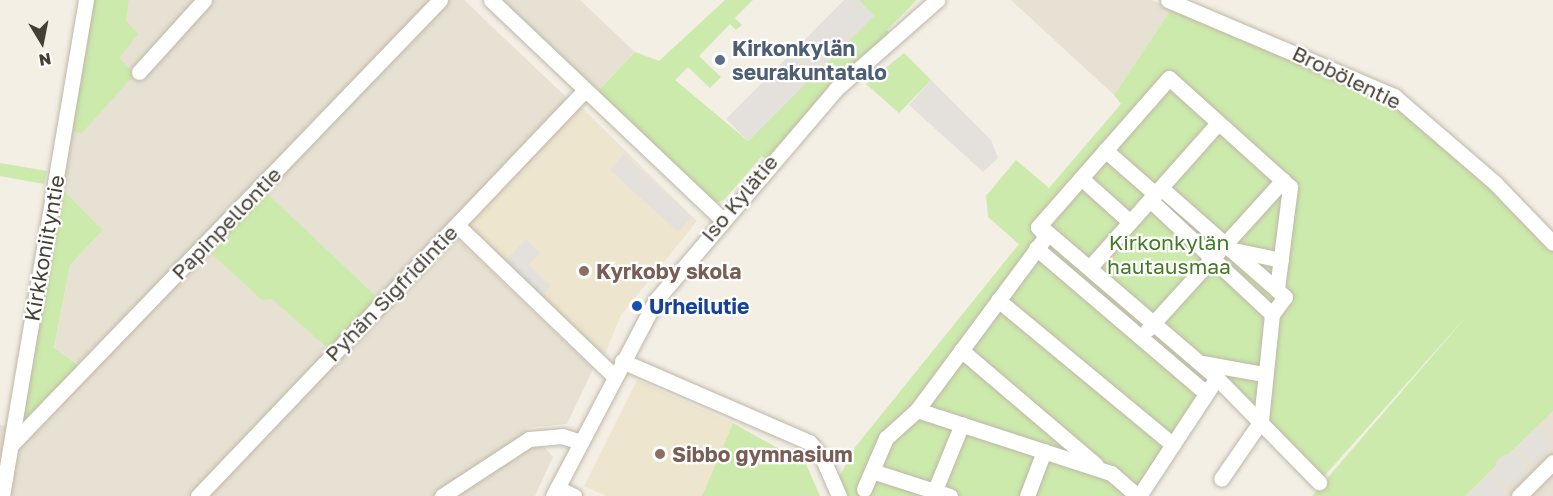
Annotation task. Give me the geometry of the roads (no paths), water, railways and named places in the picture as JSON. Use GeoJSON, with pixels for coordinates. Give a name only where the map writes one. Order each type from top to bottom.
{"type":"FeatureCollection","features":[{"type":"Feature","properties":{"kind":"street","name":"Kirkkoniityntie"},"geometry":{"type":"LineString","coordinates":[[2,496],[86,0]]}},
{"type":"Feature","properties":{"kind":"street"},"geometry":{"type":"LineString","coordinates":[[139,72],[204,0]]}},
{"type":"Feature","properties":{"kind":"street","name":"Papinpellontie"},"geometry":{"type":"LineString","coordinates":[[11,445],[440,0]]}},
{"type":"Feature","properties":{"kind":"street"},"geometry":{"type":"LineString","coordinates":[[491,0],[722,219]]}},
{"type":"Feature","properties":{"kind":"street","name":"Iso Kylätie"},"geometry":{"type":"LineString","coordinates":[[555,492],[580,442],[609,372],[622,361],[656,300],[722,219],[836,89],[937,0]]}},
{"type":"Feature","properties":{"kind":"street","name":"Brobölentie"},"geometry":{"type":"LineString","coordinates":[[1168,0],[1394,96],[1495,183],[1553,243]]}},
{"type":"Feature","properties":{"kind":"street"},"geometry":{"type":"LineString","coordinates":[[1038,227],[1169,78],[1290,187],[1277,289]]}},
{"type":"Feature","properties":{"kind":"street","name":"Pyhän Sigfridintie"},"geometry":{"type":"LineString","coordinates":[[198,496],[585,90]]}},
{"type":"Feature","properties":{"kind":"street"},"geometry":{"type":"LineString","coordinates":[[1091,266],[1218,123]]}},
{"type":"Feature","properties":{"kind":"street"},"geometry":{"type":"LineString","coordinates":[[1105,150],[1155,194],[1228,247],[1285,297],[1272,314],[1264,374],[1261,421],[1221,479]]}},
{"type":"Feature","properties":{"kind":"street"},"geometry":{"type":"LineString","coordinates":[[1081,178],[1130,222]]}},
{"type":"Feature","properties":{"kind":"street"},"geometry":{"type":"LineString","coordinates":[[1142,337],[1213,257],[1228,247],[1283,180]]}},
{"type":"Feature","properties":{"kind":"street"},"geometry":{"type":"LineString","coordinates":[[1155,194],[1213,257],[1272,314]]}},
{"type":"Feature","properties":{"kind":"street"},"geometry":{"type":"LineString","coordinates":[[457,225],[609,372]]}},
{"type":"Feature","properties":{"kind":"street"},"geometry":{"type":"LineString","coordinates":[[1038,227],[1047,226],[1217,378],[1319,482]]}},
{"type":"Feature","properties":{"kind":"street"},"geometry":{"type":"LineString","coordinates":[[864,489],[886,438],[917,410],[1046,236],[1038,227]]}},
{"type":"Feature","properties":{"kind":"street"},"geometry":{"type":"LineString","coordinates":[[1228,247],[1281,260]]}},
{"type":"Feature","properties":{"kind":"street"},"geometry":{"type":"LineString","coordinates":[[1036,248],[1206,393]]}},
{"type":"Feature","properties":{"kind":"street"},"geometry":{"type":"LineString","coordinates":[[998,300],[1173,445]]}},
{"type":"Feature","properties":{"kind":"street"},"geometry":{"type":"LineString","coordinates":[[961,350],[1101,469],[1138,496],[1217,378]]}},
{"type":"Feature","properties":{"kind":"street"},"geometry":{"type":"LineString","coordinates":[[622,361],[809,442],[822,457],[839,496]]}},
{"type":"Feature","properties":{"kind":"street"},"geometry":{"type":"LineString","coordinates":[[1200,363],[1264,374]]}},
{"type":"Feature","properties":{"kind":"street"},"geometry":{"type":"LineString","coordinates":[[917,410],[1101,469]]}},
{"type":"Feature","properties":{"kind":"street"},"geometry":{"type":"LineString","coordinates":[[935,490],[962,424]]}},
{"type":"Feature","properties":{"kind":"street"},"geometry":{"type":"LineString","coordinates":[[442,496],[529,439],[562,436],[580,442]]}},
{"type":"Feature","properties":{"kind":"street"},"geometry":{"type":"LineString","coordinates":[[1027,496],[1044,451]]}},
{"type":"Feature","properties":{"kind":"street"},"geometry":{"type":"LineString","coordinates":[[1519,496],[1553,462]]}},
{"type":"Feature","properties":{"kind":"street"},"geometry":{"type":"LineString","coordinates":[[872,471],[950,496]]}},
{"type":"Feature","properties":{"kind":"street"},"geometry":{"type":"LineString","coordinates":[[555,492],[574,496]]}},
{"type":"Feature","properties":{"kind":"place","name":"Kirkonkylän seurakuntatalo"},"geometry":{"type":"Point","coordinates":[720,60]}},
{"type":"Feature","properties":{"kind":"place","name":"Kyrkoby skola"},"geometry":{"type":"Point","coordinates":[584,271]}},
{"type":"Feature","properties":{"kind":"place","name":"Urheilutie"},"geometry":{"type":"Point","coordinates":[637,306]}},
{"type":"Feature","properties":{"kind":"place","name":"Sibbo gymnasium"},"geometry":{"type":"Point","coordinates":[660,454]}},
{"type":"Feature","properties":{"kind":"park label","name":"Kirkonkylän hautausmaa"},"geometry":{"type":"Point","coordinates":[1169,254]}}]}
